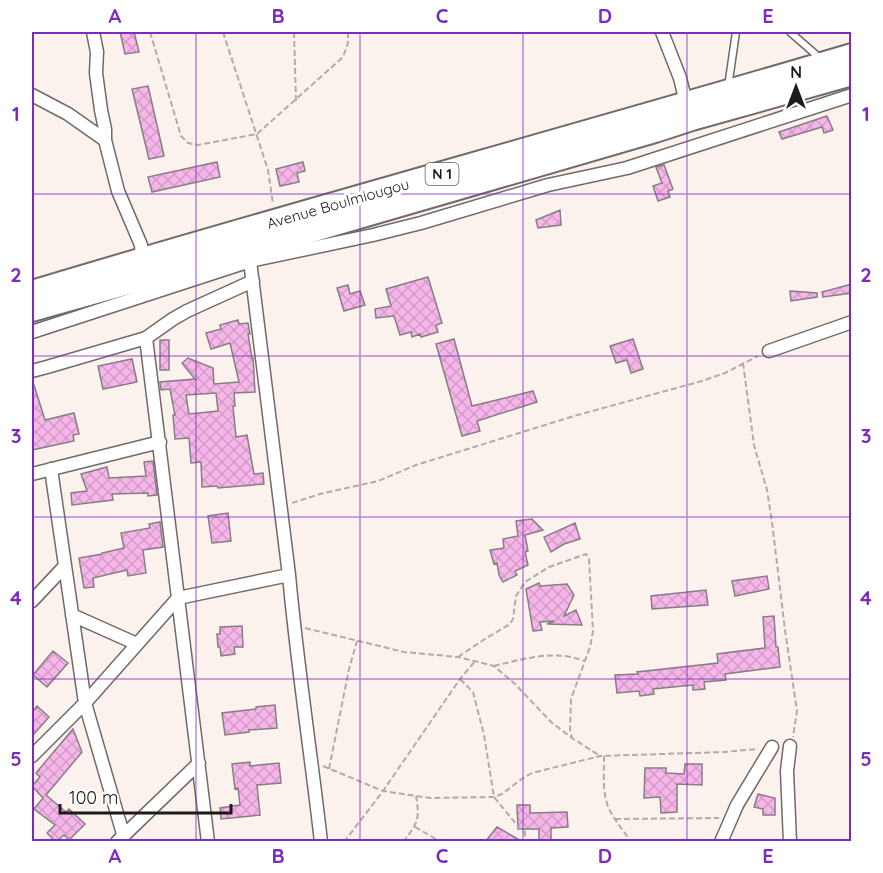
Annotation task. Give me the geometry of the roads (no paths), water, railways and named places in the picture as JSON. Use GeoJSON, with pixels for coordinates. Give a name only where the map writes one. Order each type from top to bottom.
{"type":"FeatureCollection","features":[{"type":"Feature","properties":{"kind":"highway","name":"Avenue Boulmiougou"},"geometry":{"type":"LineString","coordinates":[[32,310],[250,255],[656,131],[689,111],[728,92],[852,55]]}},
{"type":"Feature","properties":{"kind":"highway","name":"Avenue Boulmiougou"},"geometry":{"type":"LineString","coordinates":[[32,292],[275,222],[689,111],[852,74]]}},
{"type":"Feature","properties":{"kind":"street"},"geometry":{"type":"LineString","coordinates":[[93,32],[105,140],[118,191],[141,245],[142,259]]}},
{"type":"Feature","properties":{"kind":"street"},"geometry":{"type":"LineString","coordinates":[[662,32],[680,78],[689,111]]}},
{"type":"Feature","properties":{"kind":"street"},"geometry":{"type":"LineString","coordinates":[[32,95],[68,114],[105,140]]}},
{"type":"Feature","properties":{"kind":"street"},"geometry":{"type":"LineString","coordinates":[[32,332],[250,255],[373,235],[421,223],[548,185],[627,168],[852,95]]}},
{"type":"Feature","properties":{"kind":"street"},"geometry":{"type":"LineString","coordinates":[[250,255],[321,842]]}},
{"type":"Feature","properties":{"kind":"street"},"geometry":{"type":"LineString","coordinates":[[32,371],[146,338],[188,311],[253,281]]}},
{"type":"Feature","properties":{"kind":"street"},"geometry":{"type":"LineString","coordinates":[[768,351],[852,322]]}},
{"type":"Feature","properties":{"kind":"street"},"geometry":{"type":"LineString","coordinates":[[146,338],[208,842]]}},
{"type":"Feature","properties":{"kind":"street"},"geometry":{"type":"LineString","coordinates":[[32,474],[160,442]]}},
{"type":"Feature","properties":{"kind":"street"},"geometry":{"type":"LineString","coordinates":[[51,469],[85,703],[120,838],[199,763]]}},
{"type":"Feature","properties":{"kind":"street"},"geometry":{"type":"LineString","coordinates":[[32,601],[64,567]]}},
{"type":"Feature","properties":{"kind":"street"},"geometry":{"type":"LineString","coordinates":[[32,756],[85,703],[178,598],[289,575]]}},
{"type":"Feature","properties":{"kind":"street"},"geometry":{"type":"LineString","coordinates":[[72,615],[137,644]]}},
{"type":"Feature","properties":{"kind":"street"},"geometry":{"type":"LineString","coordinates":[[790,746],[787,771],[790,842]]}},
{"type":"Feature","properties":{"kind":"street"},"geometry":{"type":"LineString","coordinates":[[721,842],[731,818],[772,747]]}},
{"type":"Feature","properties":{"kind":"lane"},"geometry":{"type":"LineString","coordinates":[[728,92],[736,32]]}},
{"type":"Feature","properties":{"kind":"lane"},"geometry":{"type":"LineString","coordinates":[[790,32],[826,63]]}}]}
